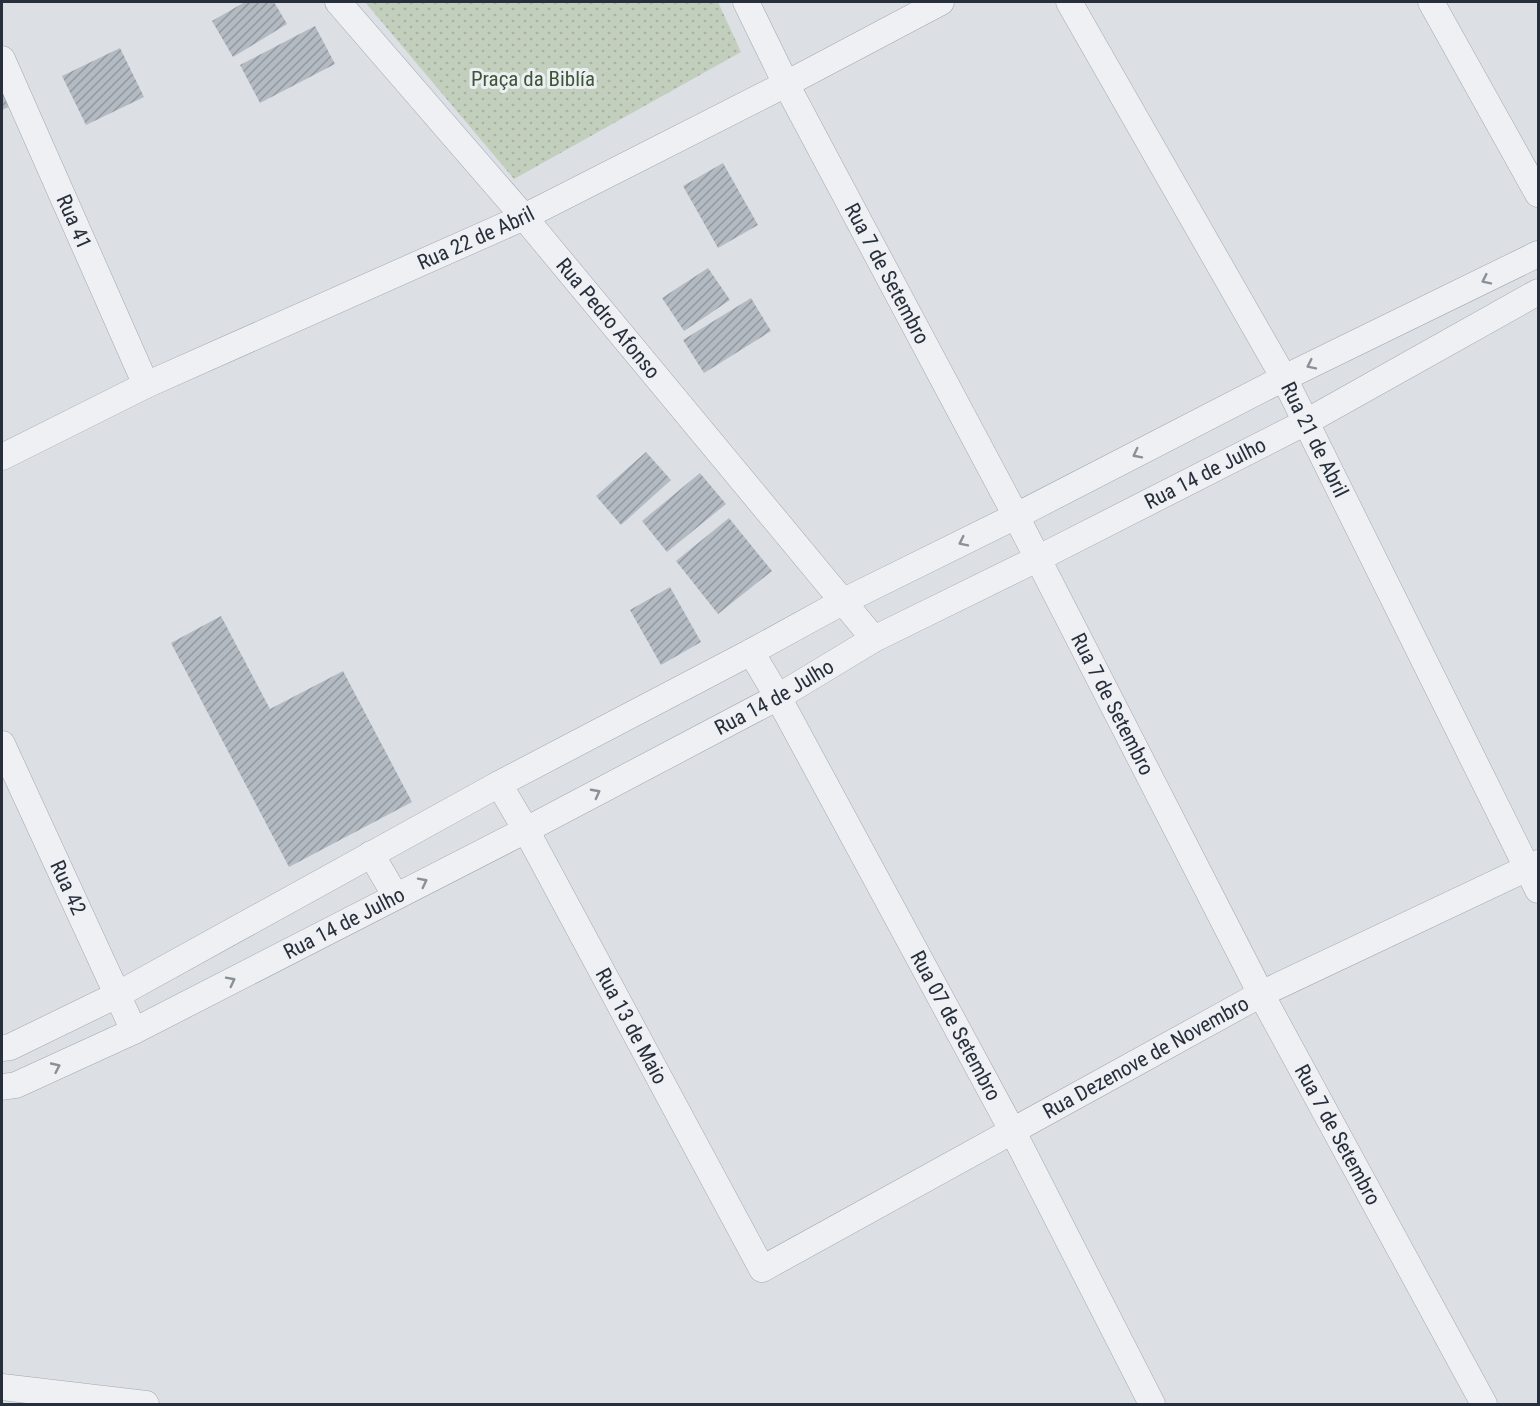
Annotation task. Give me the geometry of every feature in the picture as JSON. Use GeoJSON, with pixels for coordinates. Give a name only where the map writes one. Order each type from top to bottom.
{"type":"FeatureCollection","features":[{"type":"Feature","properties":{"kind":"street","name":"Rua Pedro Afonso"},"geometry":{"type":"LineString","coordinates":[[338,2],[524,217],[874,639]]}},
{"type":"Feature","properties":{"kind":"street","name":"Rua 7 de Setembro"},"geometry":{"type":"LineString","coordinates":[[746,2],[786,84],[1016,516],[1261,994],[1484,1404]]}},
{"type":"Feature","properties":{"kind":"street","name":"Rua 22 de Abril"},"geometry":{"type":"LineString","coordinates":[[2,457],[146,385],[524,217],[786,84],[941,2]]}},
{"type":"Feature","properties":{"kind":"street","name":"Rua 21 de Abril"},"geometry":{"type":"LineString","coordinates":[[1069,2],[1284,378],[1535,874]]}},
{"type":"Feature","properties":{"kind":"street"},"geometry":{"type":"LineString","coordinates":[[1431,2],[1539,194]]}},
{"type":"Feature","properties":{"kind":"street","name":"Rua 41"},"geometry":{"type":"LineString","coordinates":[[2,59],[146,385]]}},
{"type":"Feature","properties":{"kind":"street","name":"Rua 14 de Julho"},"geometry":{"type":"LineString","coordinates":[[2,1048],[10,1047],[117,995],[499,784],[842,602],[1016,516],[1284,378],[1539,254]]}},
{"type":"Feature","properties":{"kind":"street","name":"Rua 14 de Julho"},"geometry":{"type":"LineString","coordinates":[[2,1087],[16,1085],[134,1031],[526,830],[778,697],[874,639],[1306,422],[1539,292]]}},
{"type":"Feature","properties":{"kind":"street","name":"Rua 07 de Setembro"},"geometry":{"type":"LineString","coordinates":[[751,652],[778,697],[1013,1132],[1152,1404]]}},
{"type":"Feature","properties":{"kind":"street","name":"Rua 42"},"geometry":{"type":"LineString","coordinates":[[2,744],[134,1031]]}},
{"type":"Feature","properties":{"kind":"street","name":"Rua 13 de Maio"},"geometry":{"type":"LineString","coordinates":[[499,784],[526,830],[762,1269]]}},
{"type":"Feature","properties":{"kind":"street"},"geometry":{"type":"LineString","coordinates":[[371,854],[395,896]]}},
{"type":"Feature","properties":{"kind":"street","name":"Rua Dezenove de Novembro"},"geometry":{"type":"LineString","coordinates":[[762,1269],[1261,994],[1535,874]]}},
{"type":"Feature","properties":{"kind":"street"},"geometry":{"type":"LineString","coordinates":[[2,1387],[146,1404]]}},
{"type":"Feature","properties":{"kind":"green space","name":"Praça da Biblía"},"geometry":{"type":"Polygon","coordinates":[[[365,2],[718,2],[741,52],[514,179],[365,2]]]}},
{"type":"Feature","properties":{"kind":"building"},"geometry":{"type":"Polygon","coordinates":[[[245,2],[274,2],[287,24],[233,57],[212,21],[245,2]]]}},
{"type":"Feature","properties":{"kind":"building"},"geometry":{"type":"Polygon","coordinates":[[[315,26],[335,64],[260,103],[240,65],[315,26]]]}},
{"type":"Feature","properties":{"kind":"building"},"geometry":{"type":"Polygon","coordinates":[[[120,48],[144,97],[86,125],[62,76],[120,48]]]}},
{"type":"Feature","properties":{"kind":"building"},"geometry":{"type":"Polygon","coordinates":[[[2,80],[13,105],[2,110],[2,80]]]}},
{"type":"Feature","properties":{"kind":"building"},"geometry":{"type":"Polygon","coordinates":[[[723,163],[758,225],[718,248],[683,186],[723,163]]]}},
{"type":"Feature","properties":{"kind":"building"},"geometry":{"type":"Polygon","coordinates":[[[708,268],[730,300],[684,331],[662,298],[708,268]]]}},
{"type":"Feature","properties":{"kind":"building"},"geometry":{"type":"Polygon","coordinates":[[[751,298],[771,331],[704,373],[683,340],[751,298]]]}},
{"type":"Feature","properties":{"kind":"building"},"geometry":{"type":"Polygon","coordinates":[[[646,452],[671,480],[621,525],[596,496],[646,452]]]}},
{"type":"Feature","properties":{"kind":"building"},"geometry":{"type":"Polygon","coordinates":[[[700,473],[726,504],[667,552],[642,521],[700,473]]]}},
{"type":"Feature","properties":{"kind":"building"},"geometry":{"type":"Polygon","coordinates":[[[729,518],[772,571],[718,614],[676,561],[729,518]]]}},
{"type":"Feature","properties":{"kind":"building"},"geometry":{"type":"Polygon","coordinates":[[[670,587],[701,642],[661,665],[630,610],[670,587]]]}},
{"type":"Feature","properties":{"kind":"building"},"geometry":{"type":"Polygon","coordinates":[[[221,616],[270,709],[343,671],[412,802],[289,867],[171,643],[221,616]]]}}]}
